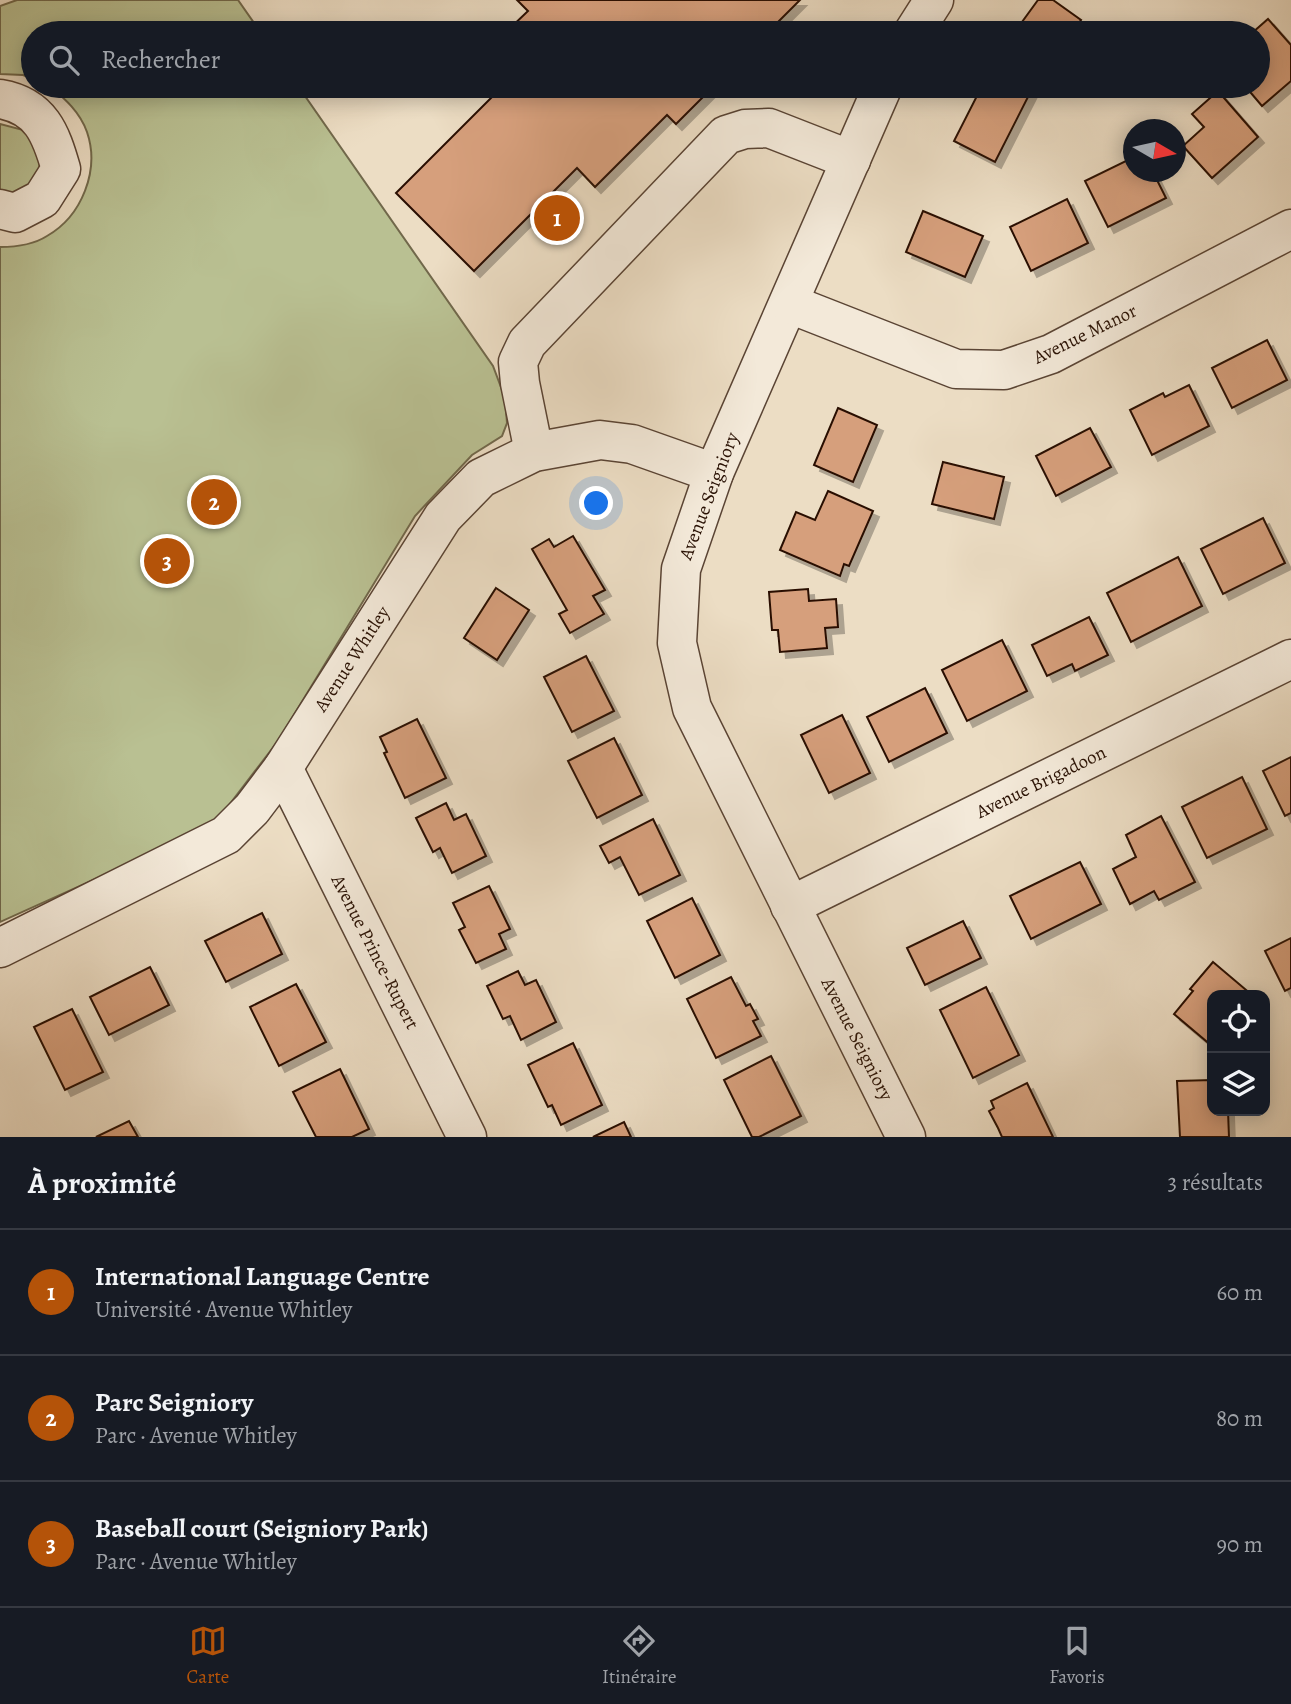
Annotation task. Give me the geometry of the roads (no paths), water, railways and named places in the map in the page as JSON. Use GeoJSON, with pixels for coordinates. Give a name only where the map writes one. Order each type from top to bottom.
{"type":"FeatureCollection","features":[{"type":"Feature","properties":{"kind":"street"},"geometry":{"type":"LineString","coordinates":[[921,21],[934,0]]}},
{"type":"Feature","properties":{"kind":"street","name":"Avenue Seigniory"},"geometry":{"type":"LineString","coordinates":[[878,98],[715,474],[681,569],[677,643],[692,708],[906,1137]]}},
{"type":"Feature","properties":{"kind":"street"},"geometry":{"type":"LineString","coordinates":[[0,99],[37,116],[52,136],[61,169],[42,199],[15,213],[0,209]]}},
{"type":"Feature","properties":{"kind":"street"},"geometry":{"type":"LineString","coordinates":[[534,452],[518,362],[527,343],[726,135],[745,129],[769,128],[851,160]]}},
{"type":"Feature","properties":{"kind":"street","name":"Avenue Manor"},"geometry":{"type":"LineString","coordinates":[[790,304],[956,369],[1004,370],[1051,354],[1291,229]]}},
{"type":"Feature","properties":{"kind":"street","name":"Avenue Whitley"},"geometry":{"type":"LineString","coordinates":[[0,948],[226,835],[252,809],[282,768],[443,517],[481,478],[534,452],[600,440],[632,444],[715,474]]}},
{"type":"Feature","properties":{"kind":"street","name":"Avenue Brigadoon"},"geometry":{"type":"LineString","coordinates":[[790,906],[1291,659]]}},
{"type":"Feature","properties":{"kind":"street","name":"Avenue Prince-Rupert"},"geometry":{"type":"LineString","coordinates":[[282,768],[467,1137]]}},
{"type":"Feature","properties":{"kind":"place","name":"International Language Centre"},"geometry":{"type":"Point","coordinates":[557,218]}},
{"type":"Feature","properties":{"kind":"place","name":"Parc Seigniory"},"geometry":{"type":"Point","coordinates":[214,502]}},
{"type":"Feature","properties":{"kind":"place","name":"Baseball court (Seigniory Park)"},"geometry":{"type":"Point","coordinates":[167,561]}}]}
